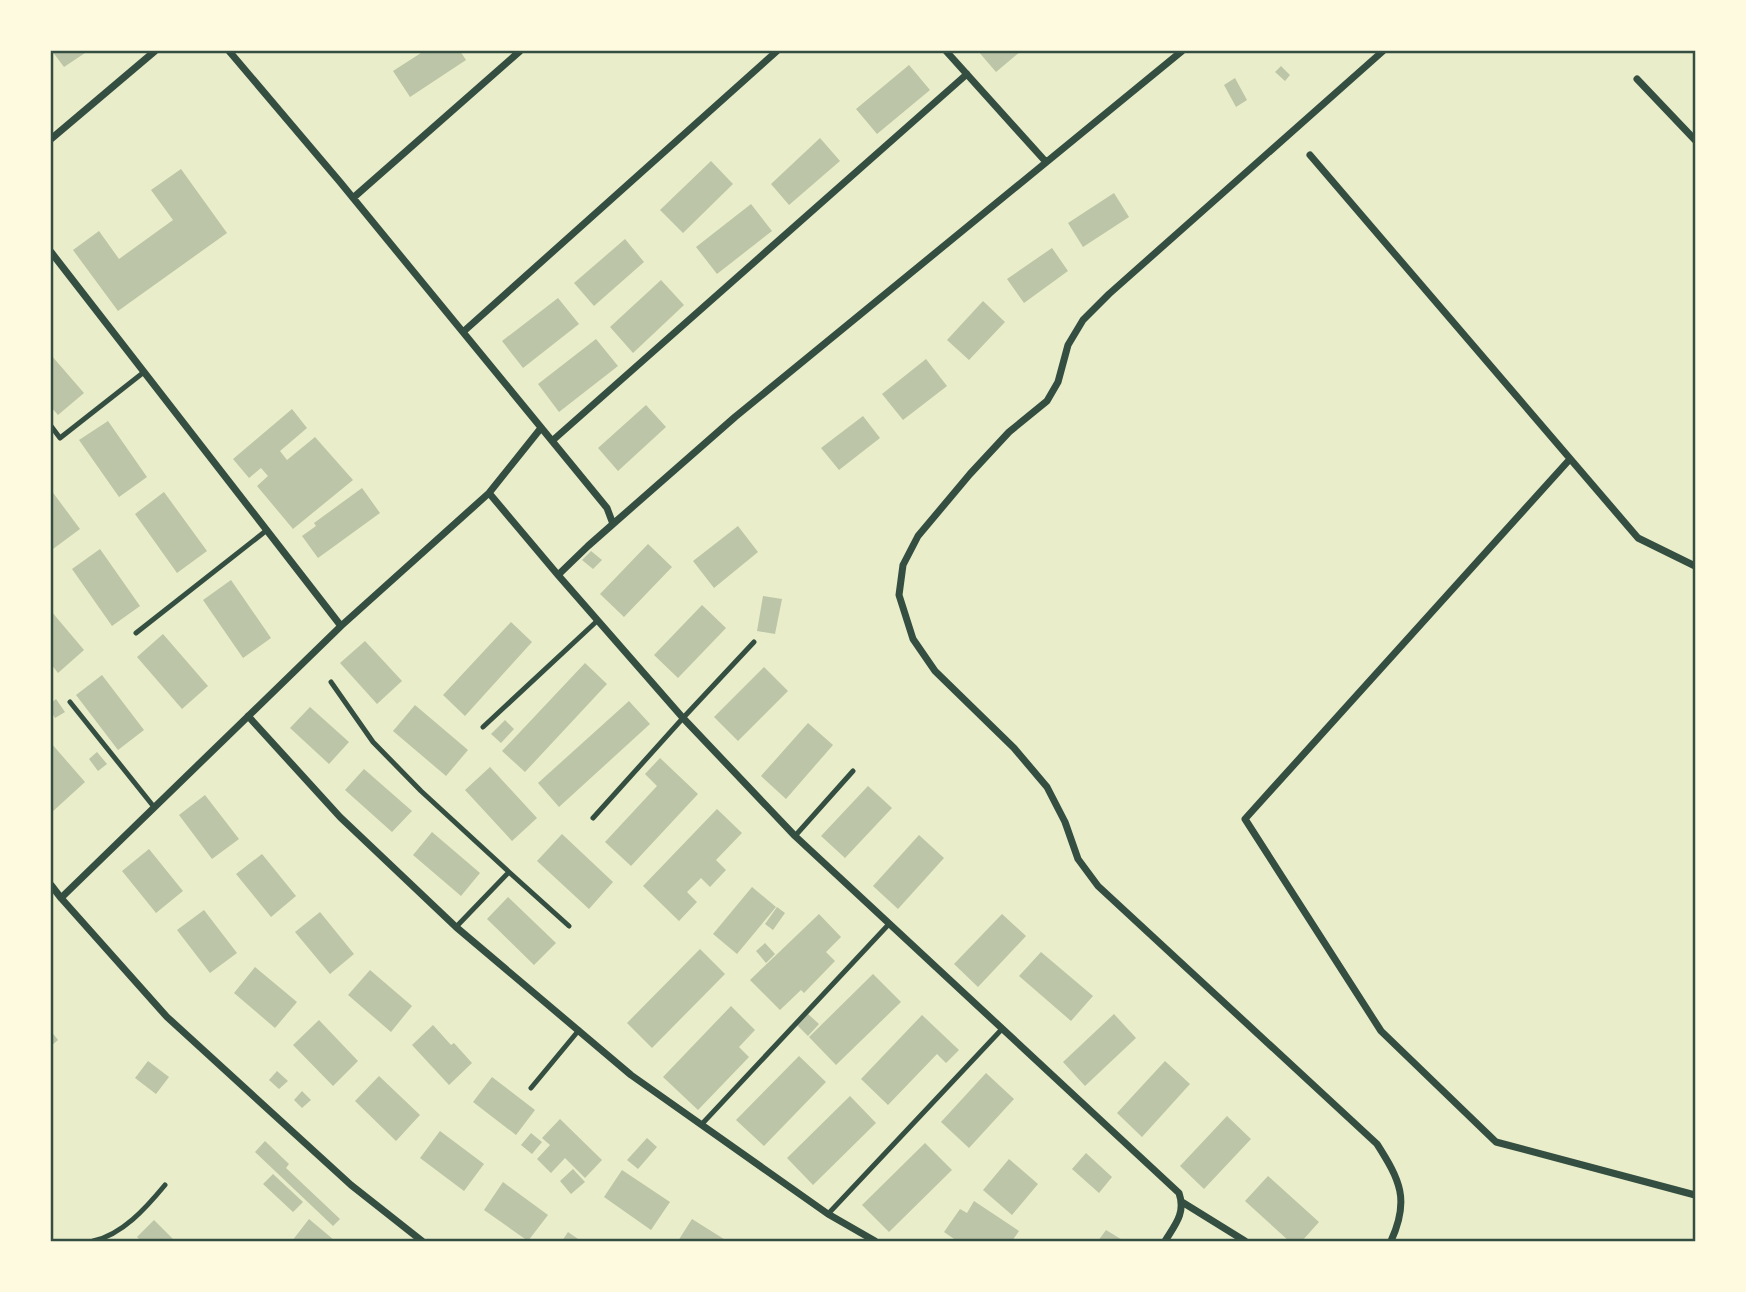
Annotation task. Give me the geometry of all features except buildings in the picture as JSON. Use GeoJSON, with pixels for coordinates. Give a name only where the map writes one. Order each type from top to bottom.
{"type":"FeatureCollection","features":[{"type":"Feature","properties":{"kind":"street"},"geometry":{"type":"LineString","coordinates":[[51,139],[155,51]]}},
{"type":"Feature","properties":{"kind":"street"},"geometry":{"type":"LineString","coordinates":[[229,51],[607,508],[613,524]]}},
{"type":"Feature","properties":{"kind":"street"},"geometry":{"type":"LineString","coordinates":[[353,198],[520,51]]}},
{"type":"Feature","properties":{"kind":"street"},"geometry":{"type":"LineString","coordinates":[[463,332],[777,51]]}},
{"type":"Feature","properties":{"kind":"street"},"geometry":{"type":"LineString","coordinates":[[946,51],[1046,162]]}},
{"type":"Feature","properties":{"kind":"street"},"geometry":{"type":"LineString","coordinates":[[558,575],[735,417],[1182,51]]}},
{"type":"Feature","properties":{"kind":"street"},"geometry":{"type":"LineString","coordinates":[[1383,51],[1083,320],[1068,345],[1058,382],[1047,401],[1009,432],[918,536],[903,565],[899,595],[913,639],[935,671],[1014,748],[1047,787],[1065,822],[1077,859],[1098,886],[1377,1144],[1395,1172],[1402,1200],[1397,1229],[1391,1241]]}},
{"type":"Feature","properties":{"kind":"street"},"geometry":{"type":"LineString","coordinates":[[552,441],[967,74]]}},
{"type":"Feature","properties":{"kind":"street"},"geometry":{"type":"LineString","coordinates":[[1637,79],[1695,140]]}},
{"type":"Feature","properties":{"kind":"street"},"geometry":{"type":"LineString","coordinates":[[1310,155],[1638,538],[1695,566]]}},
{"type":"Feature","properties":{"kind":"street"},"geometry":{"type":"LineString","coordinates":[[51,252],[341,626]]}},
{"type":"Feature","properties":{"kind":"street"},"geometry":{"type":"LineString","coordinates":[[61,898],[341,626],[489,493],[541,428]]}},
{"type":"Feature","properties":{"kind":"street"},"geometry":{"type":"LineString","coordinates":[[1570,459],[1245,818],[1381,1031],[1496,1142],[1695,1195]]}},
{"type":"Feature","properties":{"kind":"street"},"geometry":{"type":"LineString","coordinates":[[489,493],[683,718],[795,836],[1179,1193],[1181,1212],[1165,1241]]}},
{"type":"Feature","properties":{"kind":"street"},"geometry":{"type":"LineString","coordinates":[[248,716],[340,817],[456,927],[631,1074],[828,1214],[875,1241]]}},
{"type":"Feature","properties":{"kind":"street"},"geometry":{"type":"LineString","coordinates":[[51,885],[167,1017],[351,1185],[422,1241]]}},
{"type":"Feature","properties":{"kind":"street"},"geometry":{"type":"LineString","coordinates":[[1182,1202],[1245,1241]]}},
{"type":"Feature","properties":{"kind":"lane"},"geometry":{"type":"LineString","coordinates":[[51,426],[60,438],[145,372]]}},
{"type":"Feature","properties":{"kind":"lane"},"geometry":{"type":"LineString","coordinates":[[136,633],[267,530]]}},
{"type":"Feature","properties":{"kind":"lane"},"geometry":{"type":"LineString","coordinates":[[483,727],[597,621]]}},
{"type":"Feature","properties":{"kind":"lane"},"geometry":{"type":"LineString","coordinates":[[593,818],[754,642]]}},
{"type":"Feature","properties":{"kind":"lane"},"geometry":{"type":"LineString","coordinates":[[331,682],[373,742],[421,791],[569,926]]}},
{"type":"Feature","properties":{"kind":"lane"},"geometry":{"type":"LineString","coordinates":[[70,702],[154,807]]}},
{"type":"Feature","properties":{"kind":"lane"},"geometry":{"type":"LineString","coordinates":[[795,836],[853,771]]}},
{"type":"Feature","properties":{"kind":"lane"},"geometry":{"type":"LineString","coordinates":[[456,927],[509,872]]}},
{"type":"Feature","properties":{"kind":"lane"},"geometry":{"type":"LineString","coordinates":[[701,1125],[889,924]]}},
{"type":"Feature","properties":{"kind":"lane"},"geometry":{"type":"LineString","coordinates":[[828,1214],[1002,1029]]}},
{"type":"Feature","properties":{"kind":"lane"},"geometry":{"type":"LineString","coordinates":[[531,1088],[579,1030]]}},
{"type":"Feature","properties":{"kind":"lane"},"geometry":{"type":"LineString","coordinates":[[93,1241],[107,1238],[144,1210],[165,1185]]}}]}
